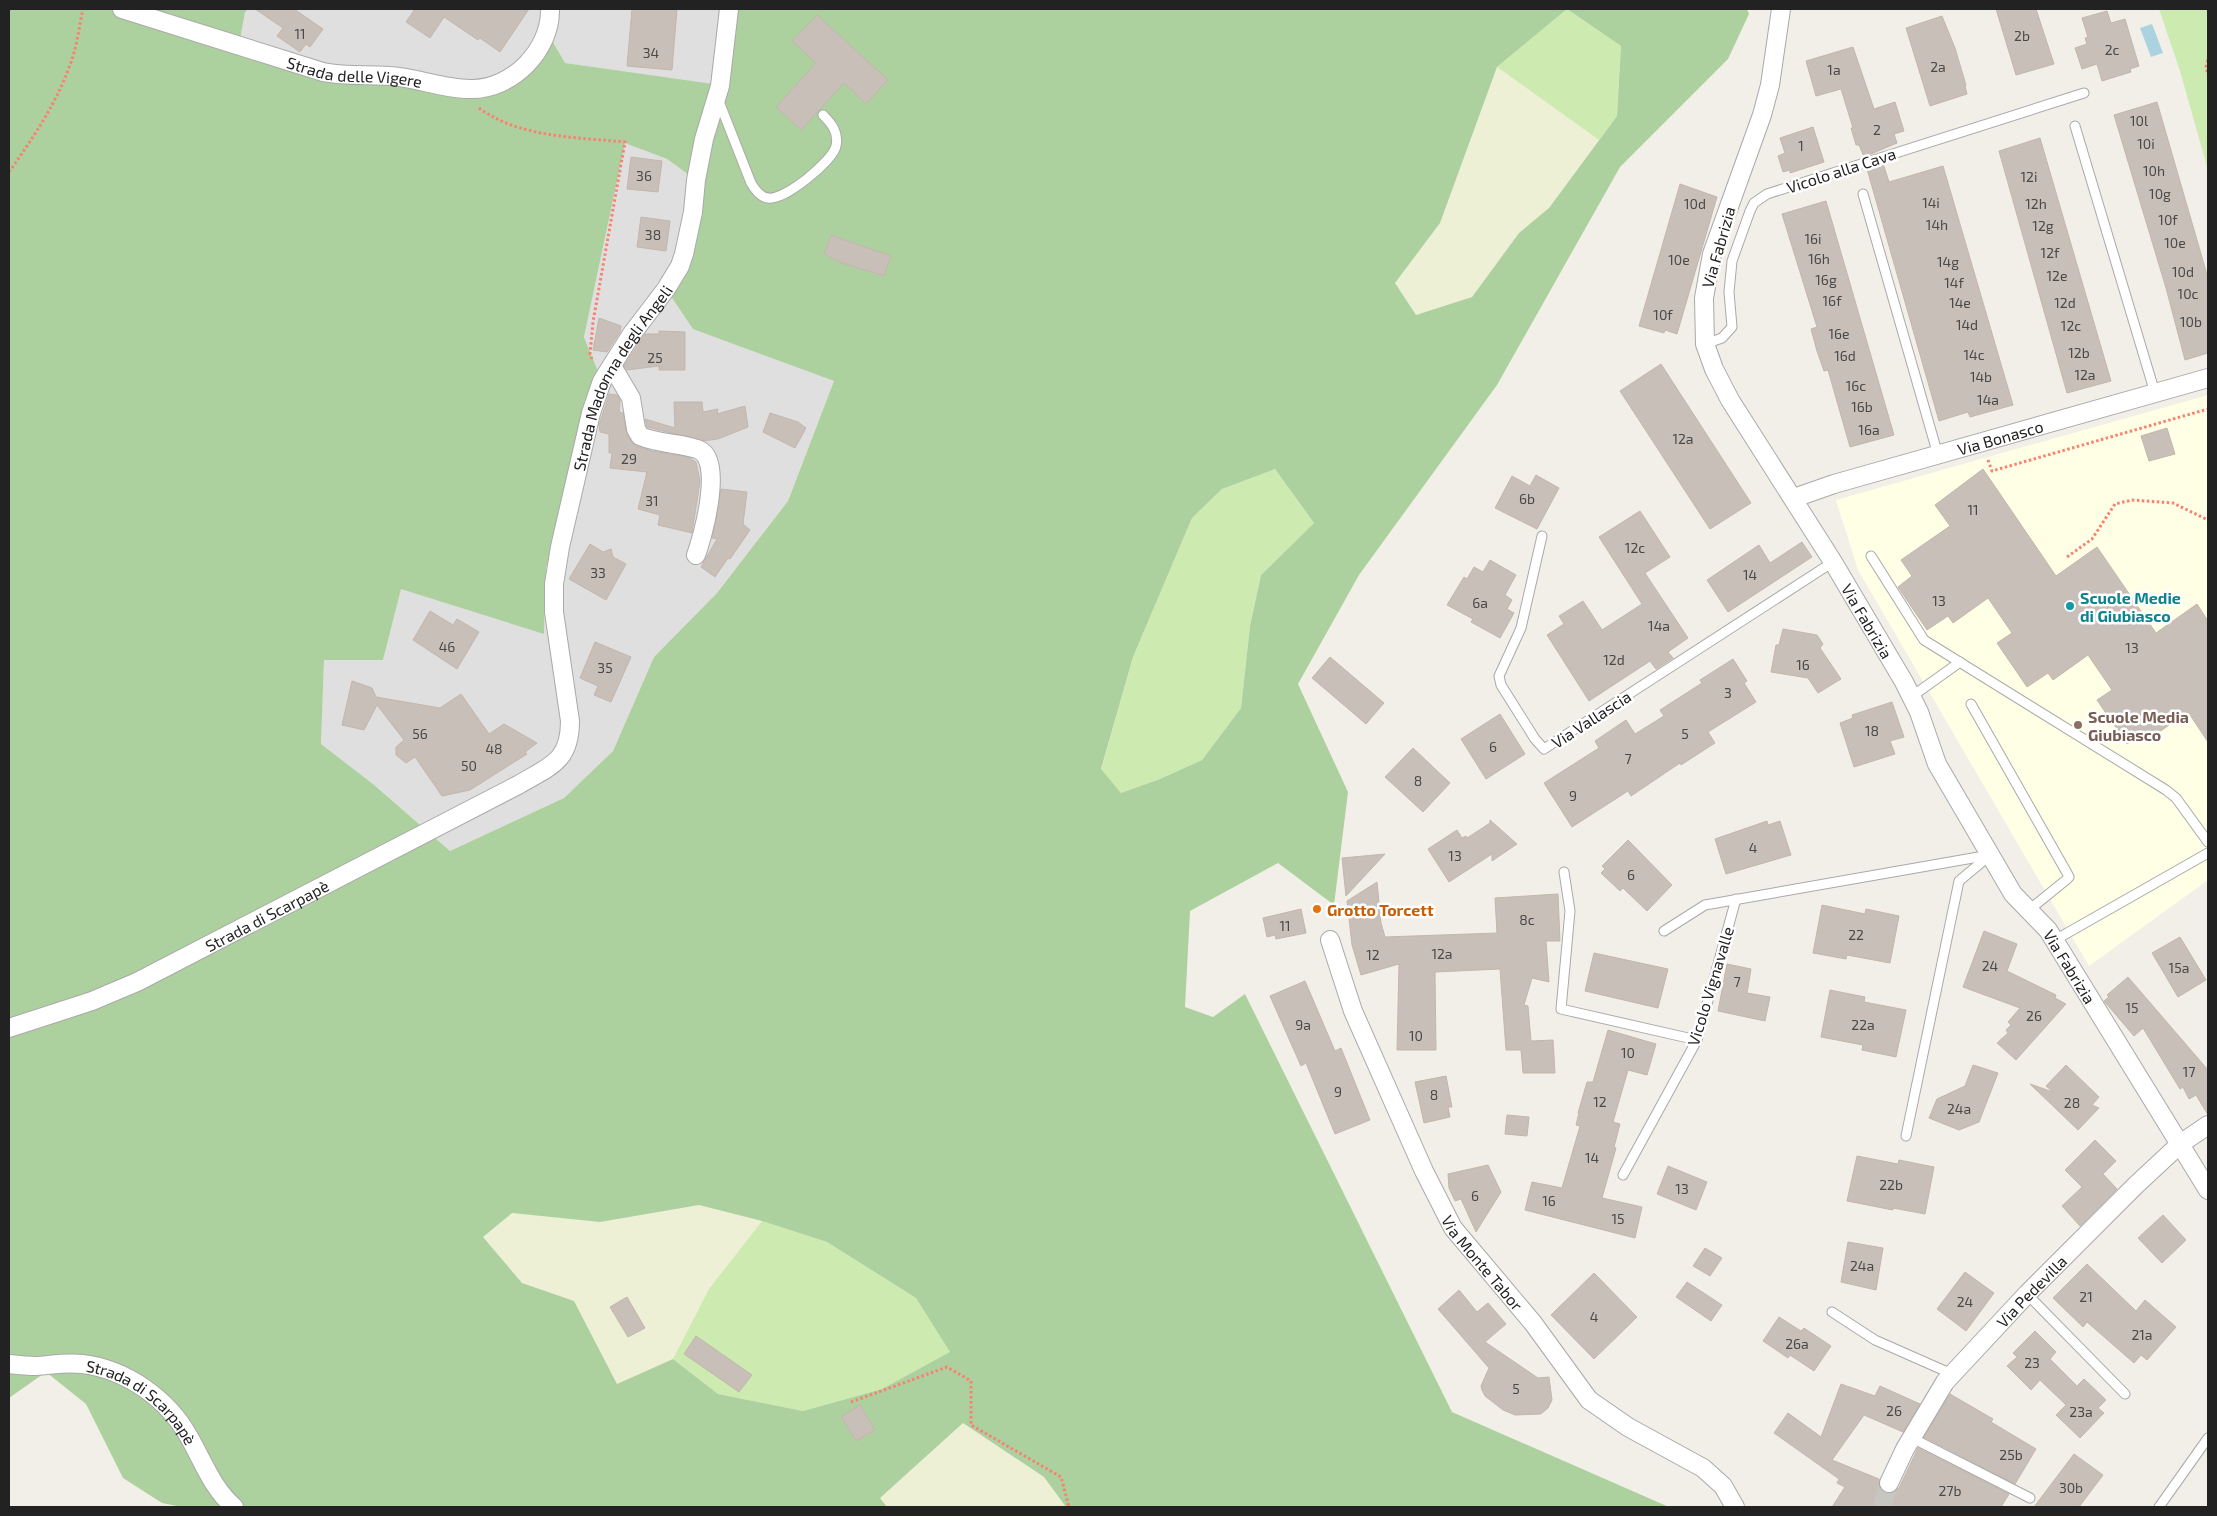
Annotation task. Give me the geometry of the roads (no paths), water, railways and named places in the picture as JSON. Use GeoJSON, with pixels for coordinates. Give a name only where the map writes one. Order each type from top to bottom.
{"type":"FeatureCollection","features":[{"type":"Feature","properties":{"kind":"street","name":"Strada delle Vigere"},"geometry":{"type":"LineString","coordinates":[[122,9],[323,72],[345,76],[415,79],[459,89],[484,88],[499,83],[525,66],[540,48],[547,32],[550,9]]}},
{"type":"Feature","properties":{"kind":"street","name":"Strada Madonna degli Angeli"},"geometry":{"type":"LineString","coordinates":[[565,751],[570,734],[570,721],[554,612],[554,584],[560,547],[591,413],[602,381],[631,335],[666,289],[680,266],[688,238],[704,139],[718,96],[729,9]]}},
{"type":"Feature","properties":{"kind":"street","name":"Via Fabrizia"},"geometry":{"type":"LineString","coordinates":[[1781,9],[1770,85],[1764,108],[1707,276],[1704,298],[1705,344],[1714,369],[1730,400],[1833,562],[1911,696],[1919,712],[1937,764],[2013,894],[2055,940],[2208,1190]]}},
{"type":"Feature","properties":{"kind":"street"},"geometry":{"type":"LineString","coordinates":[[612,366],[631,398],[636,429],[640,436],[660,442],[699,449],[705,454],[710,469],[710,490],[706,525],[696,555]]}},
{"type":"Feature","properties":{"kind":"street","name":"Via Bonasco"},"geometry":{"type":"LineString","coordinates":[[1794,498],[1834,484],[2208,378]]}},
{"type":"Feature","properties":{"kind":"street","name":"Strada di Scarpapè"},"geometry":{"type":"LineString","coordinates":[[9,1028],[92,1001],[138,982],[518,786],[554,763],[565,751]]}},
{"type":"Feature","properties":{"kind":"street","name":"Via Monte Tabor"},"geometry":{"type":"LineString","coordinates":[[1330,940],[1353,1011],[1424,1172],[1453,1228],[1533,1323],[1589,1400],[1628,1427],[1703,1468],[1723,1486],[1735,1507]]}},
{"type":"Feature","properties":{"kind":"street","name":"Via Pedevilla"},"geometry":{"type":"LineString","coordinates":[[1889,1484],[1940,1387],[2027,1294],[2136,1185],[2180,1144],[2208,1125]]}},
{"type":"Feature","properties":{"kind":"street","name":"Strada di Scarpapè"},"geometry":{"type":"LineString","coordinates":[[9,1364],[83,1364],[101,1368],[150,1392],[174,1414],[195,1447],[208,1476],[234,1507]]}},
{"type":"Feature","properties":{"kind":"lane","name":"Vicolo alla Cava"},"geometry":{"type":"LineString","coordinates":[[1705,344],[1722,338],[1732,327],[1729,292],[1732,261],[1750,211],[1760,198],[1767,194],[2084,93]]}},
{"type":"Feature","properties":{"kind":"lane"},"geometry":{"type":"LineString","coordinates":[[718,96],[751,184],[758,193],[766,198],[773,198],[786,193],[821,166],[834,153],[836,145],[834,128],[824,115]]}},
{"type":"Feature","properties":{"kind":"lane"},"geometry":{"type":"LineString","coordinates":[[2075,126],[2155,393]]}},
{"type":"Feature","properties":{"kind":"lane"},"geometry":{"type":"LineString","coordinates":[[1863,194],[1938,455]]}},
{"type":"Feature","properties":{"kind":"lane","name":"Via Vallascia"},"geometry":{"type":"LineString","coordinates":[[1542,536],[1522,628],[1499,676],[1501,685],[1535,739],[1544,749],[1833,562]]}},
{"type":"Feature","properties":{"kind":"lane"},"geometry":{"type":"LineString","coordinates":[[1871,556],[1924,640],[2166,790],[2176,798],[2208,842]]}},
{"type":"Feature","properties":{"kind":"lane"},"geometry":{"type":"LineString","coordinates":[[1911,696],[1960,662]]}},
{"type":"Feature","properties":{"kind":"lane"},"geometry":{"type":"LineString","coordinates":[[1971,704],[2067,873],[2068,877],[2066,880],[2029,910]]}},
{"type":"Feature","properties":{"kind":"lane"},"geometry":{"type":"LineString","coordinates":[[2055,940],[2208,853]]}},
{"type":"Feature","properties":{"kind":"lane"},"geometry":{"type":"LineString","coordinates":[[1906,1136],[1959,881],[1990,855]]}},
{"type":"Feature","properties":{"kind":"lane","name":"Vicolo Vignavalle"},"geometry":{"type":"LineString","coordinates":[[1664,932],[1705,905],[1990,855]]}},
{"type":"Feature","properties":{"kind":"lane"},"geometry":{"type":"LineString","coordinates":[[1564,872],[1570,911],[1560,1009],[1697,1040]]}},
{"type":"Feature","properties":{"kind":"lane","name":"Vicolo Vignavalle"},"geometry":{"type":"LineString","coordinates":[[1623,1176],[1697,1040],[1736,899]]}},
{"type":"Feature","properties":{"kind":"lane"},"geometry":{"type":"LineString","coordinates":[[2027,1294],[2125,1394]]}},
{"type":"Feature","properties":{"kind":"lane"},"geometry":{"type":"LineString","coordinates":[[1832,1312],[1875,1340],[1952,1374]]}},
{"type":"Feature","properties":{"kind":"lane"},"geometry":{"type":"LineString","coordinates":[[1912,1438],[2030,1498]]}},
{"type":"Feature","properties":{"kind":"lane"},"geometry":{"type":"LineString","coordinates":[[2159,1507],[2208,1438]]}},
{"type":"Feature","properties":{"kind":"water"},"geometry":{"type":"Polygon","coordinates":[[[2152,24],[2163,53],[2151,57],[2140,28],[2152,24]]]}},
{"type":"Feature","properties":{"kind":"tunnel"},"geometry":{"type":"LineString","coordinates":[[1882,1507],[1889,1483]]}},
{"type":"Feature","properties":{"kind":"place","name":"Scuole Medie di Giubiasco"},"geometry":{"type":"Point","coordinates":[2070,606]}},
{"type":"Feature","properties":{"kind":"place","name":"Scuole Media Giubiasco"},"geometry":{"type":"Point","coordinates":[2078,725]}},
{"type":"Feature","properties":{"kind":"place","name":"Grotto Torcett"},"geometry":{"type":"Point","coordinates":[1317,909]}}]}
